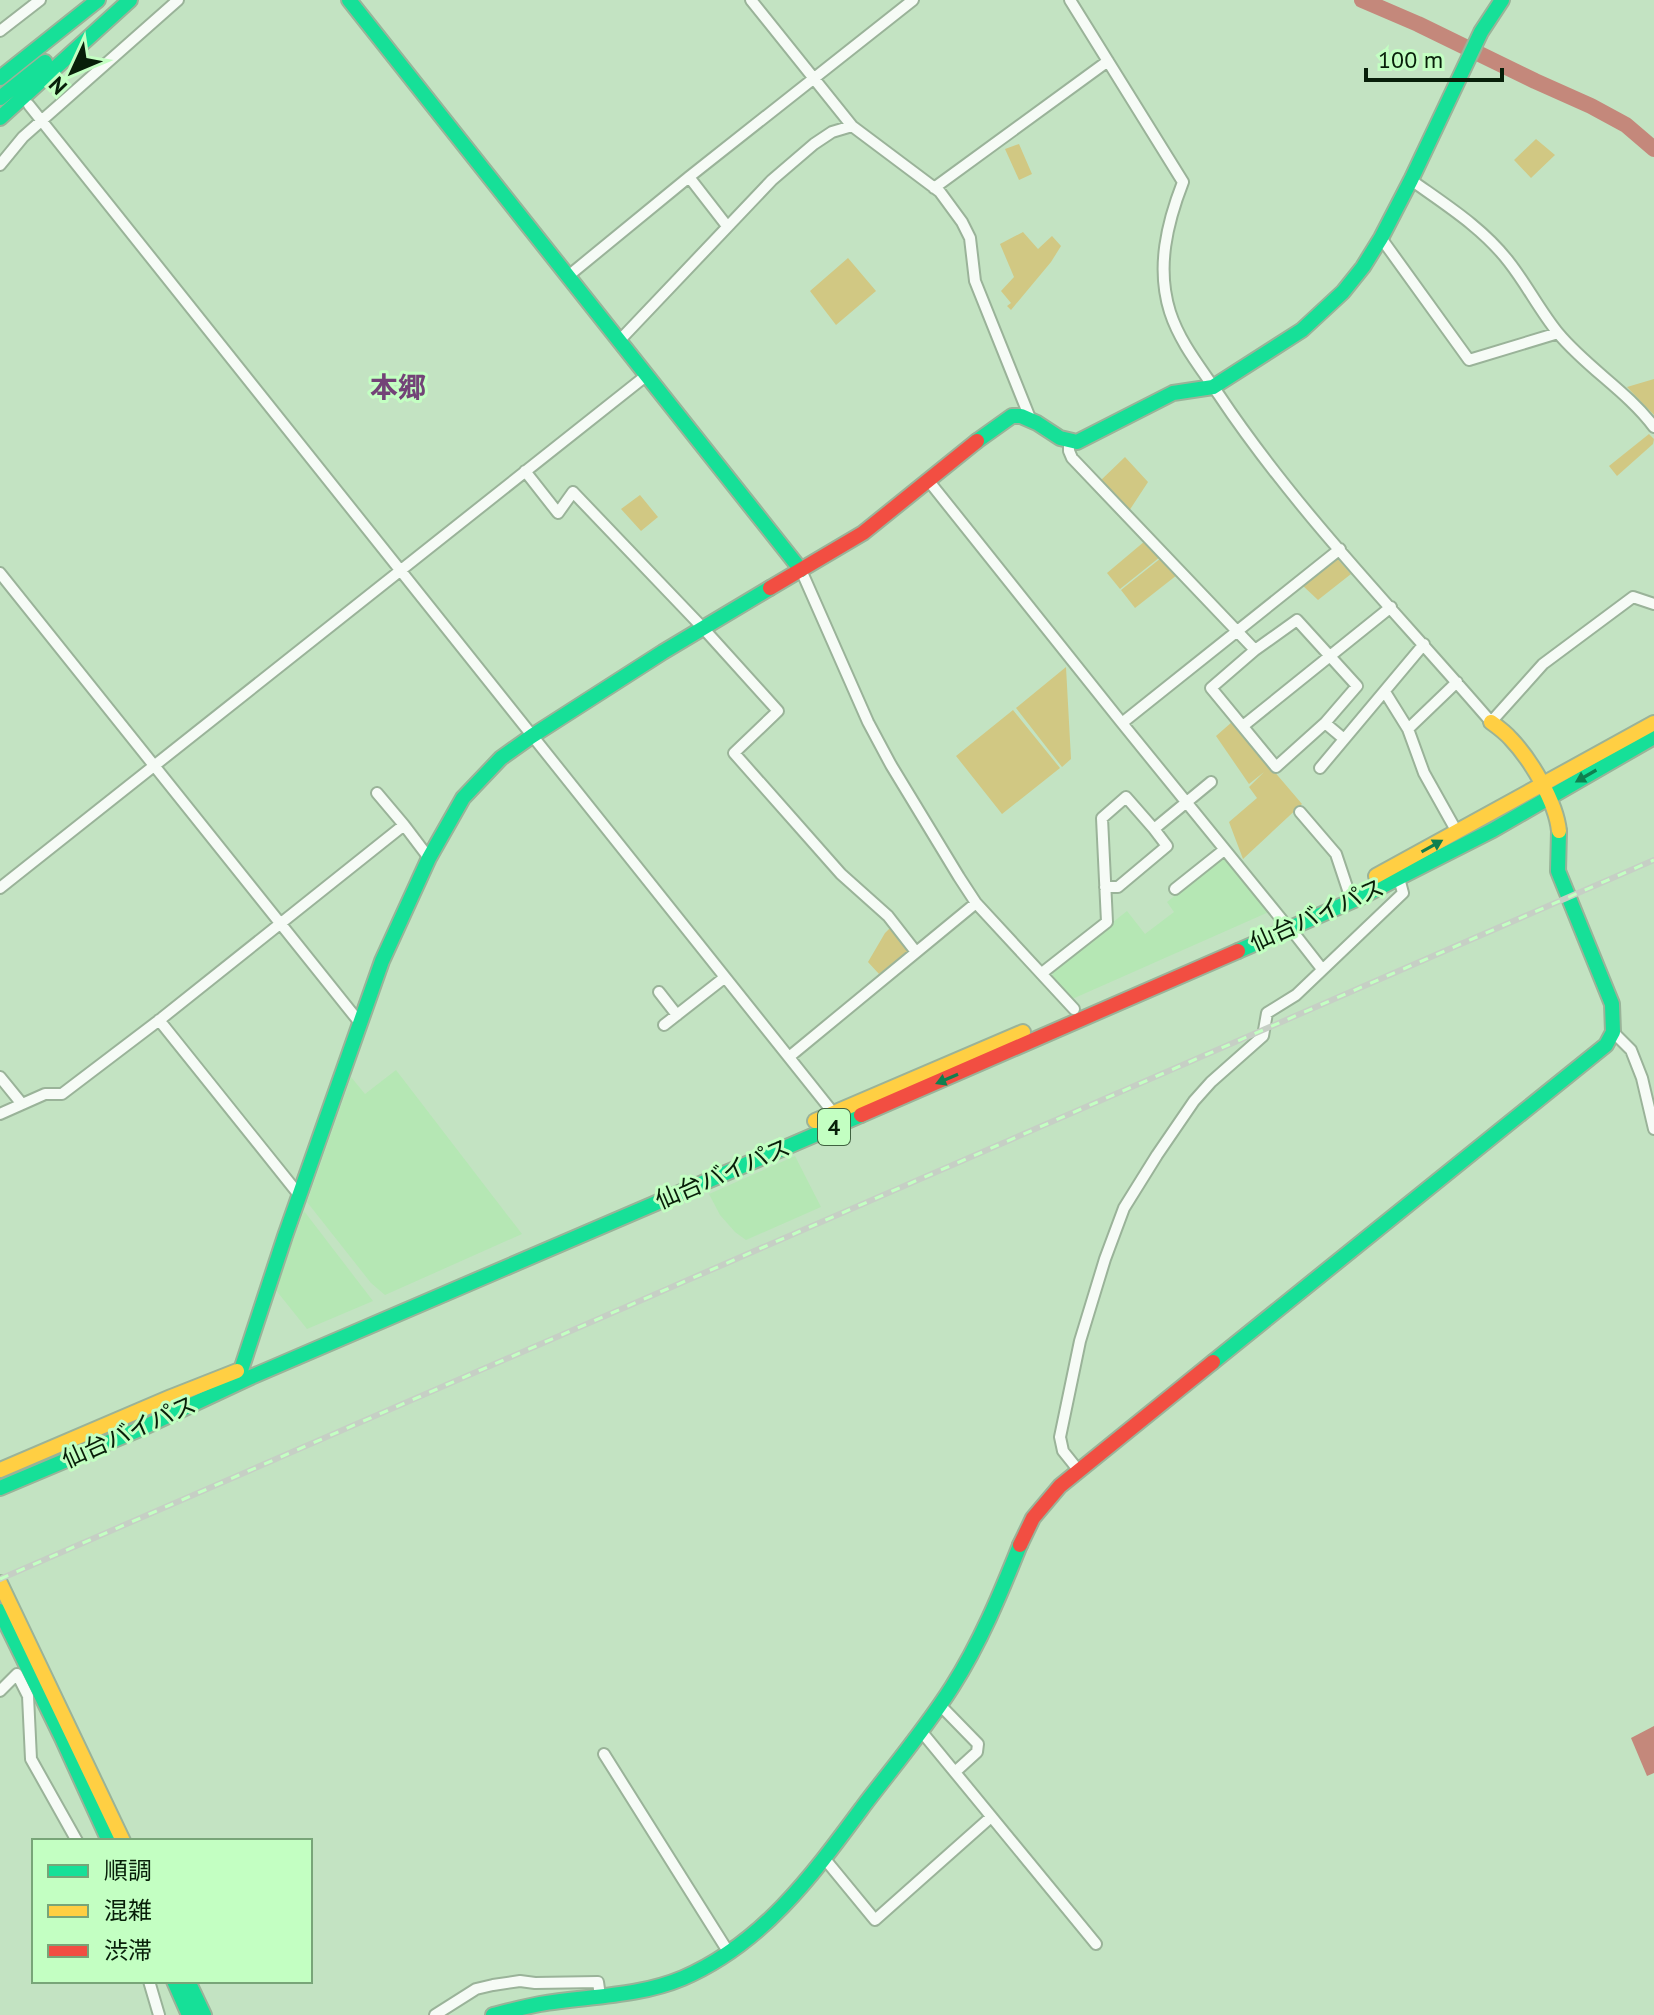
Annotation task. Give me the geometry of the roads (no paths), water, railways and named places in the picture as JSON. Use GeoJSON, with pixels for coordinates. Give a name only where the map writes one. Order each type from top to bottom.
{"type":"FeatureCollection","features":[{"type":"Feature","properties":{"kind":"main road"},"geometry":{"type":"LineString","coordinates":[[0,76],[98,0]]}},
{"type":"Feature","properties":{"kind":"main road"},"geometry":{"type":"LineString","coordinates":[[0,98],[122,0]]}},
{"type":"Feature","properties":{"kind":"main road"},"geometry":{"type":"LineString","coordinates":[[0,118],[130,0]]}},
{"type":"Feature","properties":{"kind":"main road"},"geometry":{"type":"LineString","coordinates":[[349,0],[801,570]]}},
{"type":"Feature","properties":{"kind":"main road"},"geometry":{"type":"LineString","coordinates":[[241,1370],[382,961],[429,858],[463,798],[501,758],[532,736],[703,628],[863,533],[1012,416],[1030,418],[1060,440],[1077,442],[1173,393],[1213,387],[1273,350],[1324,311],[1363,267],[1381,238],[1480,34],[1502,0]]}},
{"type":"Feature","properties":{"kind":"main road"},"geometry":{"type":"LineString","coordinates":[[493,2015],[537,2004],[659,1986],[707,1967],[749,1940],[786,1906],[940,1705],[983,1632],[1024,1535],[1051,1495],[1606,1045],[1613,1032],[1612,1004],[1558,871],[1559,827],[1554,810],[1525,756],[1510,737],[1491,722]]}},
{"type":"Feature","properties":{"kind":"main road","name":"仙台バイパス"},"geometry":{"type":"LineString","coordinates":[[0,1488],[140,1429],[1074,1009],[1399,878],[1482,835],[1654,723]]}},
{"type":"Feature","properties":{"kind":"main road","name":"仙台バイパス"},"geometry":{"type":"LineString","coordinates":[[0,1470],[837,1118],[1286,924],[1457,832],[1654,737]]}},
{"type":"Feature","properties":{"kind":"main road"},"geometry":{"type":"LineString","coordinates":[[0,1583],[67,1735],[108,1839]]}},
{"type":"Feature","properties":{"kind":"main road"},"geometry":{"type":"LineString","coordinates":[[0,1611],[122,1839]]}},
{"type":"Feature","properties":{"kind":"main road"},"geometry":{"type":"LineString","coordinates":[[175,1983],[189,2015]]}},
{"type":"Feature","properties":{"kind":"main road"},"geometry":{"type":"LineString","coordinates":[[189,1983],[204,2015]]}},
{"type":"Feature","properties":{"kind":"street"},"geometry":{"type":"LineString","coordinates":[[0,31],[40,0]]}},
{"type":"Feature","properties":{"kind":"street"},"geometry":{"type":"LineString","coordinates":[[0,165],[23,137],[178,0]]}},
{"type":"Feature","properties":{"kind":"street"},"geometry":{"type":"LineString","coordinates":[[751,0],[852,126],[949,202],[970,238],[975,281],[1030,418]]}},
{"type":"Feature","properties":{"kind":"street"},"geometry":{"type":"LineString","coordinates":[[567,277],[913,0]]}},
{"type":"Feature","properties":{"kind":"street"},"geometry":{"type":"LineString","coordinates":[[1070,0],[1183,182],[1165,241],[1163,271],[1176,330],[1244,432],[1307,513],[1491,722],[1543,664],[1633,597],[1654,604]]}},
{"type":"Feature","properties":{"kind":"street"},"geometry":{"type":"LineString","coordinates":[[934,188],[1108,61]]}},
{"type":"Feature","properties":{"kind":"street"},"geometry":{"type":"LineString","coordinates":[[29,105],[837,1118]]}},
{"type":"Feature","properties":{"kind":"street"},"geometry":{"type":"LineString","coordinates":[[619,341],[772,180],[814,144],[832,132],[852,126]]}},
{"type":"Feature","properties":{"kind":"street"},"geometry":{"type":"LineString","coordinates":[[689,177],[727,226]]}},
{"type":"Feature","properties":{"kind":"street"},"geometry":{"type":"LineString","coordinates":[[1411,180],[1480,231],[1509,261],[1558,333],[1584,361],[1629,398],[1654,427]]}},
{"type":"Feature","properties":{"kind":"street"},"geometry":{"type":"LineString","coordinates":[[1381,238],[1469,360],[1558,333]]}},
{"type":"Feature","properties":{"kind":"street"},"geometry":{"type":"LineString","coordinates":[[0,888],[647,375]]}},
{"type":"Feature","properties":{"kind":"street"},"geometry":{"type":"LineString","coordinates":[[1069,443],[1072,458],[1255,650]]}},
{"type":"Feature","properties":{"kind":"street"},"geometry":{"type":"LineString","coordinates":[[525,471],[558,513],[573,492],[778,711],[734,753],[841,874],[888,916],[916,952]]}},
{"type":"Feature","properties":{"kind":"street"},"geometry":{"type":"LineString","coordinates":[[928,480],[1322,969]]}},
{"type":"Feature","properties":{"kind":"street"},"geometry":{"type":"LineString","coordinates":[[1122,723],[1340,549]]}},
{"type":"Feature","properties":{"kind":"street"},"geometry":{"type":"LineString","coordinates":[[801,570],[868,722],[928,826],[976,903],[1074,1009]]}},
{"type":"Feature","properties":{"kind":"street"},"geometry":{"type":"LineString","coordinates":[[0,573],[360,1023]]}},
{"type":"Feature","properties":{"kind":"street"},"geometry":{"type":"LineString","coordinates":[[1243,726],[1391,607]]}},
{"type":"Feature","properties":{"kind":"street"},"geometry":{"type":"LineString","coordinates":[[1297,620],[1330,655],[1357,686],[1325,723],[1276,767],[1211,688],[1255,650],[1297,620]]}},
{"type":"Feature","properties":{"kind":"street"},"geometry":{"type":"LineString","coordinates":[[1320,768],[1424,644]]}},
{"type":"Feature","properties":{"kind":"street"},"geometry":{"type":"LineString","coordinates":[[1408,729],[1457,682]]}},
{"type":"Feature","properties":{"kind":"street"},"geometry":{"type":"LineString","coordinates":[[1385,692],[1408,729],[1424,773],[1457,832]]}},
{"type":"Feature","properties":{"kind":"street"},"geometry":{"type":"LineString","coordinates":[[1325,723],[1344,739]]}},
{"type":"Feature","properties":{"kind":"street"},"geometry":{"type":"LineString","coordinates":[[1154,829],[1211,782]]}},
{"type":"Feature","properties":{"kind":"street"},"geometry":{"type":"LineString","coordinates":[[377,793],[429,858]]}},
{"type":"Feature","properties":{"kind":"street"},"geometry":{"type":"LineString","coordinates":[[1042,973],[1107,922],[1105,887],[1102,818],[1126,797],[1167,846],[1118,887],[1105,887]]}},
{"type":"Feature","properties":{"kind":"street"},"geometry":{"type":"LineString","coordinates":[[1300,812],[1336,854],[1348,890]]}},
{"type":"Feature","properties":{"kind":"street"},"geometry":{"type":"LineString","coordinates":[[0,1114],[45,1094],[62,1094],[404,825]]}},
{"type":"Feature","properties":{"kind":"street"},"geometry":{"type":"LineString","coordinates":[[1175,889],[1224,850]]}},
{"type":"Feature","properties":{"kind":"street"},"geometry":{"type":"LineString","coordinates":[[1079,1471],[1063,1451],[1060,1437],[1080,1341],[1124,1208],[1194,1101],[1263,1036],[1267,1013],[1296,995],[1403,893],[1399,878]]}},
{"type":"Feature","properties":{"kind":"street"},"geometry":{"type":"LineString","coordinates":[[789,1057],[976,903]]}},
{"type":"Feature","properties":{"kind":"street"},"geometry":{"type":"LineString","coordinates":[[664,1025],[724,978]]}},
{"type":"Feature","properties":{"kind":"street"},"geometry":{"type":"LineString","coordinates":[[659,992],[677,1015]]}},
{"type":"Feature","properties":{"kind":"street"},"geometry":{"type":"LineString","coordinates":[[159,1020],[300,1196]]}},
{"type":"Feature","properties":{"kind":"street"},"geometry":{"type":"LineString","coordinates":[[1613,1032],[1631,1050],[1642,1078],[1654,1129]]}},
{"type":"Feature","properties":{"kind":"street"},"geometry":{"type":"LineString","coordinates":[[0,1077],[22,1104]]}},
{"type":"Feature","properties":{"kind":"street"},"geometry":{"type":"LineString","coordinates":[[0,1691],[17,1674],[28,1696],[31,1759],[76,1839]]}},
{"type":"Feature","properties":{"kind":"street"},"geometry":{"type":"LineString","coordinates":[[940,1705],[978,1744],[977,1752],[955,1772]]}},
{"type":"Feature","properties":{"kind":"street"},"geometry":{"type":"LineString","coordinates":[[921,1731],[1096,1944]]}},
{"type":"Feature","properties":{"kind":"street"},"geometry":{"type":"LineString","coordinates":[[604,1754],[729,1953]]}},
{"type":"Feature","properties":{"kind":"street"},"geometry":{"type":"LineString","coordinates":[[824,1858],[875,1920],[991,1817]]}},
{"type":"Feature","properties":{"kind":"street"},"geometry":{"type":"LineString","coordinates":[[435,2015],[476,1989],[520,1981],[598,1982],[600,1996]]}},
{"type":"Feature","properties":{"kind":"street"},"geometry":{"type":"LineString","coordinates":[[150,1983],[159,2015]]}},
{"type":"Feature","properties":{"kind":"street"},"geometry":{"type":"LineString","coordinates":[[535,1983],[537,2004]]}},
{"type":"Feature","properties":{"kind":"waterway"},"geometry":{"type":"LineString","coordinates":[[1362,0],[1591,106],[1626,125],[1654,149]]}},
{"type":"Feature","properties":{"kind":"railway"},"geometry":{"type":"LineString","coordinates":[[0,1579],[1654,860]]}},
{"type":"Feature","properties":{"kind":"district","name":"本郷"},"geometry":{"type":"Point","coordinates":[398,387]}}]}
